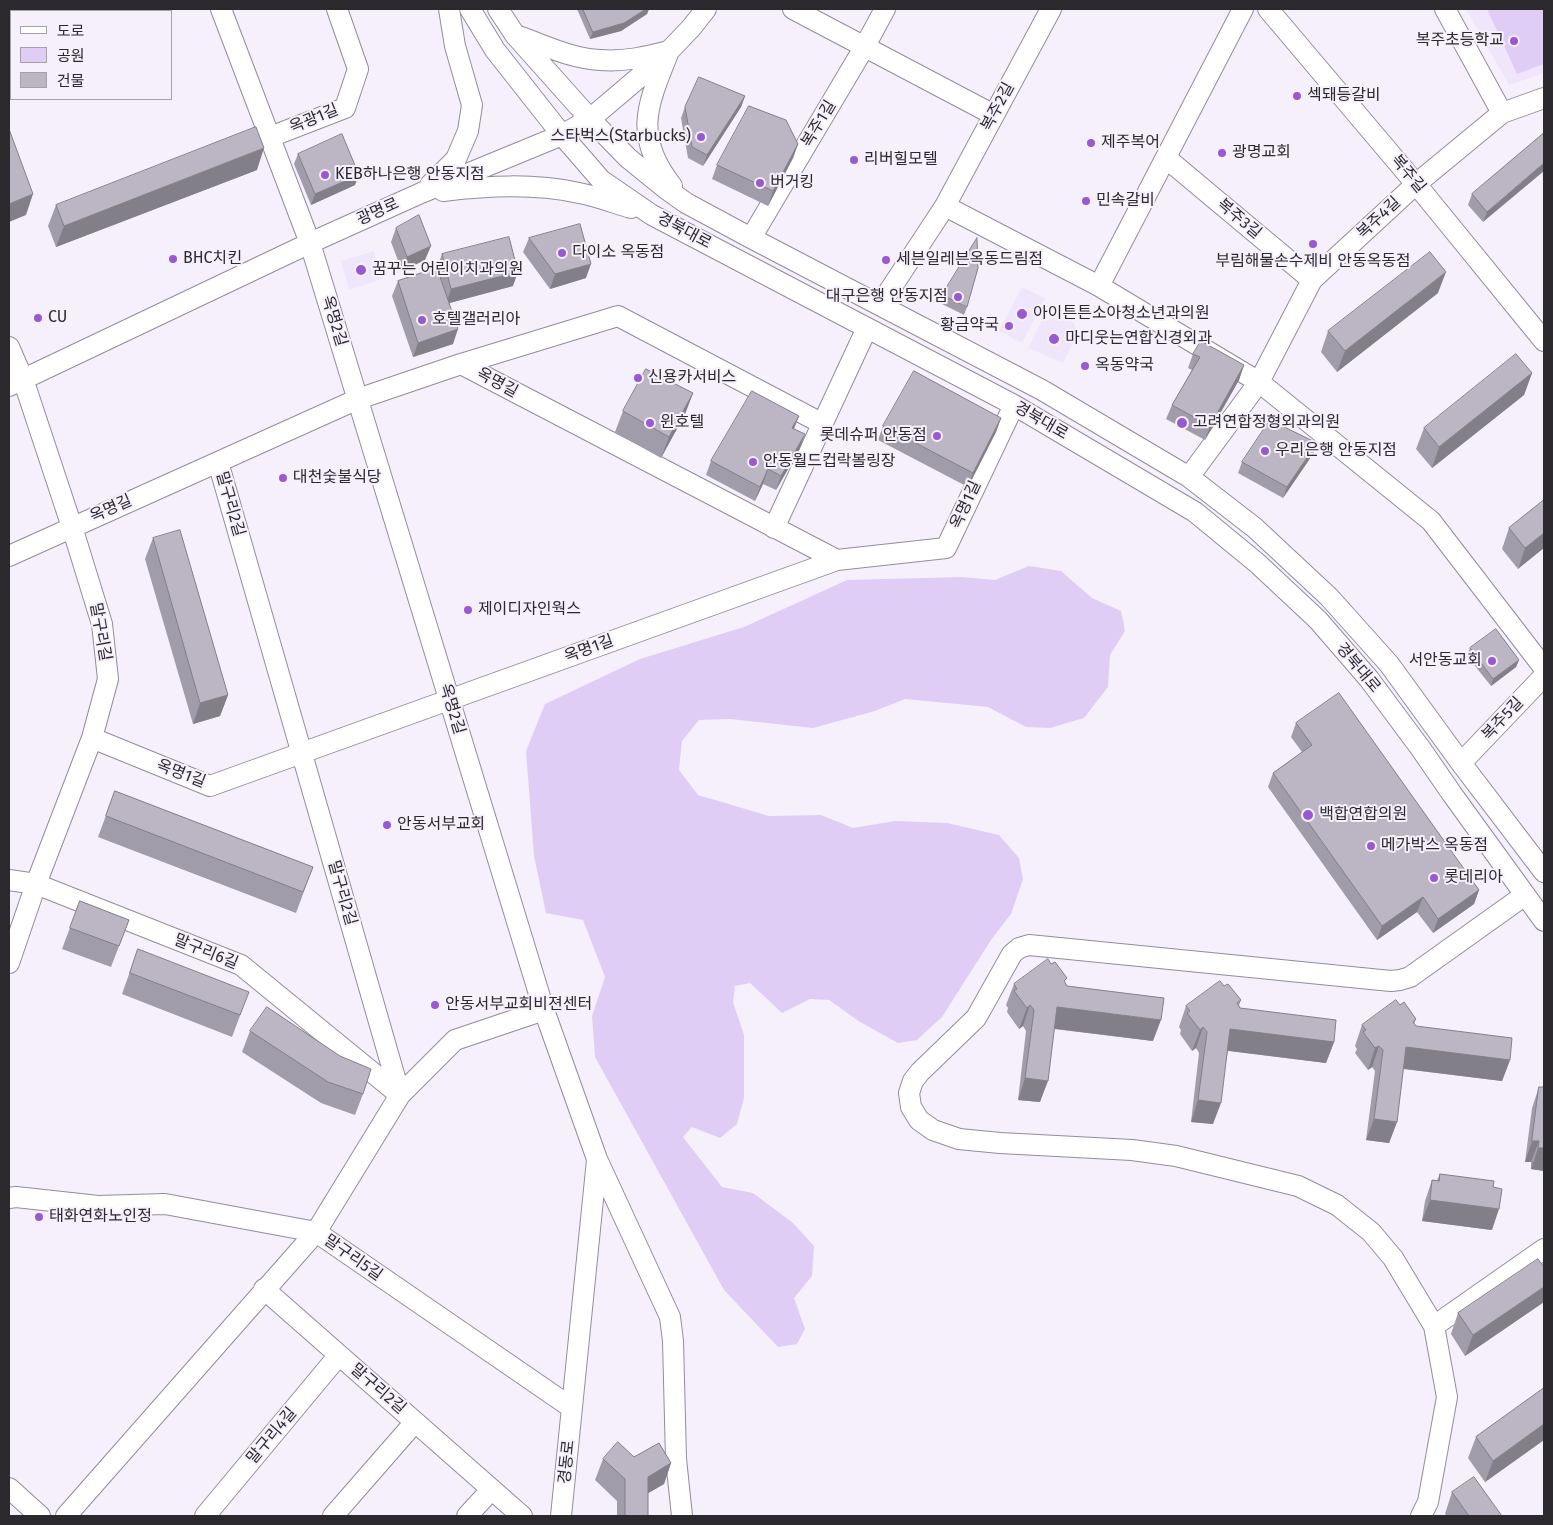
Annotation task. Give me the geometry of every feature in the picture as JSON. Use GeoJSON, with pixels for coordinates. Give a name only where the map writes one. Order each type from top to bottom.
{"type":"FeatureCollection","features":[{"type":"Feature","properties":{"kind":"street","name":"옥광1길"},"geometry":{"type":"LineString","coordinates":[[221,9],[310,243]]}},
{"type":"Feature","properties":{"kind":"street","name":"옥광1길"},"geometry":{"type":"LineString","coordinates":[[270,137],[344,108],[358,69],[337,9]]}},
{"type":"Feature","properties":{"kind":"street"},"geometry":{"type":"LineString","coordinates":[[421,193],[456,159],[468,131],[472,105],[455,46],[450,9]]}},
{"type":"Feature","properties":{"kind":"street","name":"경북대로"},"geometry":{"type":"LineString","coordinates":[[470,9],[495,50],[601,180],[652,215],[1014,405],[1195,512],[1257,563],[1318,620],[1368,679],[1544,921]]}},
{"type":"Feature","properties":{"kind":"street","name":"경북대로"},"geometry":{"type":"LineString","coordinates":[[498,9],[515,35],[590,119],[628,158],[686,203],[1042,390],[1189,477],[1255,528],[1329,597],[1389,664],[1544,872]]}},
{"type":"Feature","properties":{"kind":"street","name":"광명로"},"geometry":{"type":"LineString","coordinates":[[16,382],[310,243],[421,193],[562,134],[590,119],[669,51],[706,9]]}},
{"type":"Feature","properties":{"kind":"street"},"geometry":{"type":"LineString","coordinates":[[792,9],[994,115]]}},
{"type":"Feature","properties":{"kind":"street","name":"복주1길"},"geometry":{"type":"LineString","coordinates":[[751,238],[865,46],[884,9]]}},
{"type":"Feature","properties":{"kind":"street","name":"복주2길"},"geometry":{"type":"LineString","coordinates":[[880,305],[945,206],[1051,9]]}},
{"type":"Feature","properties":{"kind":"street"},"geometry":{"type":"LineString","coordinates":[[1099,286],[1243,9]]}},
{"type":"Feature","properties":{"kind":"street","name":"복주길"},"geometry":{"type":"LineString","coordinates":[[1268,9],[1416,184],[1544,341]]}},
{"type":"Feature","properties":{"kind":"street"},"geometry":{"type":"LineString","coordinates":[[1445,9],[1502,113]]}},
{"type":"Feature","properties":{"kind":"street"},"geometry":{"type":"LineString","coordinates":[[515,35],[574,55],[598,60],[645,58],[669,51]]}},
{"type":"Feature","properties":{"kind":"street"},"geometry":{"type":"LineString","coordinates":[[669,51],[654,90],[648,113],[648,139],[657,164],[664,176],[686,203]]}},
{"type":"Feature","properties":{"kind":"street","name":"복주4길"},"geometry":{"type":"LineString","coordinates":[[1189,477],[1259,382],[1312,280],[1416,184],[1502,113],[1544,98]]}},
{"type":"Feature","properties":{"kind":"street","name":"복주3길"},"geometry":{"type":"LineString","coordinates":[[1166,158],[1312,280]]}},
{"type":"Feature","properties":{"kind":"street"},"geometry":{"type":"LineString","coordinates":[[421,193],[494,186],[545,188],[580,193],[652,215]]}},
{"type":"Feature","properties":{"kind":"street"},"geometry":{"type":"LineString","coordinates":[[945,206],[1099,286],[1259,382],[1431,521],[1544,668]]}},
{"type":"Feature","properties":{"kind":"street","name":"옥명2길"},"geometry":{"type":"LineString","coordinates":[[310,243],[544,1010],[597,1159],[670,1317],[673,1341],[676,1459],[682,1516]]}},
{"type":"Feature","properties":{"kind":"street"},"geometry":{"type":"LineString","coordinates":[[461,364],[618,316],[823,424]]}},
{"type":"Feature","properties":{"kind":"street"},"geometry":{"type":"LineString","coordinates":[[774,528],[868,328]]}},
{"type":"Feature","properties":{"kind":"street"},"geometry":{"type":"LineString","coordinates":[[9,347],[16,382]]}},
{"type":"Feature","properties":{"kind":"street","name":"옥명길"},"geometry":{"type":"LineString","coordinates":[[9,556],[72,526],[358,399],[461,364],[837,560]]}},
{"type":"Feature","properties":{"kind":"street","name":"말구리길"},"geometry":{"type":"LineString","coordinates":[[9,963],[36,884],[92,738],[108,679],[102,624],[72,526],[16,382]]}},
{"type":"Feature","properties":{"kind":"street","name":"옥명1길"},"geometry":{"type":"LineString","coordinates":[[92,738],[210,786],[837,560],[946,548],[1014,405]]}},
{"type":"Feature","properties":{"kind":"street","name":"말구리2길"},"geometry":{"type":"LineString","coordinates":[[218,462],[400,1095]]}},
{"type":"Feature","properties":{"kind":"street","name":"복주5길"},"geometry":{"type":"LineString","coordinates":[[1461,763],[1544,676]]}},
{"type":"Feature","properties":{"kind":"street"},"geometry":{"type":"LineString","coordinates":[[9,880],[36,884]]}},
{"type":"Feature","properties":{"kind":"street","name":"말구리6길"},"geometry":{"type":"LineString","coordinates":[[36,884],[241,965],[400,1095]]}},
{"type":"Feature","properties":{"kind":"street"},"geometry":{"type":"LineString","coordinates":[[1422,1516],[1428,1502],[1447,1397],[1434,1326],[1393,1258],[1371,1232],[1337,1205],[1298,1186],[1176,1156],[1132,1150],[959,1139],[933,1130],[919,1120],[910,1107],[909,1093],[913,1081],[920,1072],[976,1018],[1012,954],[1019,948],[1029,945],[1391,981],[1410,977],[1525,895]]}},
{"type":"Feature","properties":{"kind":"street"},"geometry":{"type":"LineString","coordinates":[[66,1516],[316,1232],[400,1095],[455,1040],[544,1010]]}},
{"type":"Feature","properties":{"kind":"street","name":"경동로"},"geometry":{"type":"LineString","coordinates":[[561,1516],[597,1159]]}},
{"type":"Feature","properties":{"kind":"street","name":"말구리5길"},"geometry":{"type":"LineString","coordinates":[[9,1198],[16,1197],[98,1206],[165,1204],[316,1232],[572,1408]]}},
{"type":"Feature","properties":{"kind":"street"},"geometry":{"type":"LineString","coordinates":[[1434,1326],[1544,1249]]}},
{"type":"Feature","properties":{"kind":"street","name":"말구리2길"},"geometry":{"type":"LineString","coordinates":[[264,1289],[522,1516]]}},
{"type":"Feature","properties":{"kind":"street","name":"말구리4길"},"geometry":{"type":"LineString","coordinates":[[205,1516],[339,1355]]}},
{"type":"Feature","properties":{"kind":"street"},"geometry":{"type":"LineString","coordinates":[[333,1516],[415,1422]]}},
{"type":"Feature","properties":{"kind":"street"},"geometry":{"type":"LineString","coordinates":[[9,1488],[40,1516]]}},
{"type":"Feature","properties":{"kind":"street"},"geometry":{"type":"LineString","coordinates":[[467,1516],[491,1490]]}},
{"type":"Feature","properties":{"kind":"shaded area","name":"복주초등학교"},"geometry":{"type":"Polygon","coordinates":[[[1466,9],[1544,9],[1544,73],[1509,85],[1466,9]]]}},
{"type":"Feature","properties":{"kind":"shaded area","name":"꿈꾸는 어린이치과의원"},"geometry":{"type":"Polygon","coordinates":[[[374,251],[382,279],[349,290],[341,261],[374,251]]]}},
{"type":"Feature","properties":{"kind":"shaded area","name":"아이튼튼소아청소년과의원"},"geometry":{"type":"Polygon","coordinates":[[[1022,287],[1045,298],[1022,343],[999,331],[1022,287]]]}},
{"type":"Feature","properties":{"kind":"shaded area","name":"마디웃는연합신경외과"},"geometry":{"type":"Polygon","coordinates":[[[1052,313],[1074,323],[1077,335],[1063,363],[1028,348],[1042,320],[1049,320],[1052,313]]]}},
{"type":"Feature","properties":{"kind":"green space","name":"복주초등학교"},"geometry":{"type":"Polygon","coordinates":[[[1487,9],[1544,9],[1544,64],[1517,74],[1487,9]]]}},
{"type":"Feature","properties":{"kind":"green space"},"geometry":{"type":"Polygon","coordinates":[[[1029,566],[1061,571],[1092,598],[1121,611],[1125,631],[1110,655],[1108,687],[1084,718],[1050,728],[1026,727],[988,707],[905,699],[875,711],[813,728],[730,719],[699,720],[682,741],[679,770],[698,795],[769,816],[821,815],[853,828],[895,821],[947,823],[999,835],[1019,858],[1023,879],[1011,914],[991,940],[942,1017],[917,1040],[898,1043],[860,1022],[829,1000],[810,999],[782,1013],[750,983],[735,986],[733,1002],[744,1035],[744,1098],[737,1124],[720,1138],[692,1127],[683,1137],[722,1187],[753,1193],[793,1223],[814,1246],[812,1276],[794,1298],[805,1329],[797,1344],[778,1347],[724,1290],[595,1057],[592,1016],[605,977],[583,920],[546,913],[534,856],[526,751],[545,704],[640,659],[744,627],[847,580],[962,577],[995,580],[1029,566]]]}},
{"type":"Feature","properties":{"kind":"building"},"geometry":{"type":"Polygon","coordinates":[[[48,9],[112,9],[109,10],[45,10],[48,9]]]}},
{"type":"Feature","properties":{"kind":"building"},"geometry":{"type":"Polygon","coordinates":[[[583,9],[646,9],[624,23],[593,32],[583,9]]]}},
{"type":"Feature","properties":{"kind":"building"},"geometry":{"type":"Polygon","coordinates":[[[9,24],[10,24],[9,50],[9,24]]]}},
{"type":"Feature","properties":{"kind":"building"},"geometry":{"type":"Polygon","coordinates":[[[699,77],[745,96],[707,155],[692,147],[685,107],[699,77]]]}},
{"type":"Feature","properties":{"kind":"building"},"geometry":{"type":"Polygon","coordinates":[[[749,106],[786,120],[798,144],[773,191],[717,165],[749,106]]]}},
{"type":"Feature","properties":{"kind":"building"},"geometry":{"type":"Polygon","coordinates":[[[256,127],[264,148],[64,226],[56,205],[256,127]]]}},
{"type":"Feature","properties":{"kind":"building"},"geometry":{"type":"Polygon","coordinates":[[[9,129],[33,194],[9,204],[9,129]]]}},
{"type":"Feature","properties":{"kind":"building"},"geometry":{"type":"Polygon","coordinates":[[[1544,133],[1544,163],[1487,212],[1472,194],[1544,133]]]}},
{"type":"Feature","properties":{"kind":"building","name":"KEB하나은행 안동지점"},"geometry":{"type":"Polygon","coordinates":[[[342,134],[359,175],[315,194],[298,154],[342,134]]]}},
{"type":"Feature","properties":{"kind":"building"},"geometry":{"type":"Polygon","coordinates":[[[419,215],[431,246],[407,257],[396,228],[419,215]]]}},
{"type":"Feature","properties":{"kind":"building"},"geometry":{"type":"Polygon","coordinates":[[[580,224],[591,264],[555,274],[529,238],[580,224]]]}},
{"type":"Feature","properties":{"kind":"building"},"geometry":{"type":"Polygon","coordinates":[[[509,237],[518,272],[451,289],[442,254],[509,237]]]}},
{"type":"Feature","properties":{"kind":"building"},"geometry":{"type":"Polygon","coordinates":[[[977,238],[978,268],[967,307],[942,295],[977,238]]]}},
{"type":"Feature","properties":{"kind":"building"},"geometry":{"type":"Polygon","coordinates":[[[1430,252],[1446,272],[1345,351],[1328,331],[1430,252]]]}},
{"type":"Feature","properties":{"kind":"building","name":"호텔갤러리아"},"geometry":{"type":"Polygon","coordinates":[[[437,268],[458,329],[418,343],[398,281],[437,268]]]}},
{"type":"Feature","properties":{"kind":"building"},"geometry":{"type":"Polygon","coordinates":[[[1201,341],[1244,365],[1210,426],[1172,405],[1200,357],[1193,354],[1201,341]]]}},
{"type":"Feature","properties":{"kind":"building"},"geometry":{"type":"Polygon","coordinates":[[[1516,354],[1532,373],[1439,447],[1424,428],[1516,354]]]}},
{"type":"Feature","properties":{"kind":"building"},"geometry":{"type":"Polygon","coordinates":[[[646,369],[693,393],[669,437],[623,411],[646,369]]]}},
{"type":"Feature","properties":{"kind":"building","name":"롯데슈퍼 안동점"},"geometry":{"type":"Polygon","coordinates":[[[914,371],[1001,418],[973,473],[883,426],[914,371]]]}},
{"type":"Feature","properties":{"kind":"building","name":"안동월드컵락볼링장"},"geometry":{"type":"Polygon","coordinates":[[[752,391],[799,416],[792,428],[805,434],[781,476],[768,469],[760,487],[711,461],[752,391]]]}},
{"type":"Feature","properties":{"kind":"building"},"geometry":{"type":"Polygon","coordinates":[[[1270,420],[1317,443],[1287,487],[1242,462],[1270,420]]]}},
{"type":"Feature","properties":{"kind":"building"},"geometry":{"type":"Polygon","coordinates":[[[1544,500],[1544,533],[1525,548],[1509,528],[1544,500]]]}},
{"type":"Feature","properties":{"kind":"building"},"geometry":{"type":"Polygon","coordinates":[[[180,530],[228,695],[200,703],[153,538],[180,530]]]}},
{"type":"Feature","properties":{"kind":"building","name":"서안동교회"},"geometry":{"type":"Polygon","coordinates":[[[1496,629],[1519,660],[1493,679],[1470,648],[1496,629]]]}},
{"type":"Feature","properties":{"kind":"building","name":"메가박스 옥동점"},"geometry":{"type":"Polygon","coordinates":[[[1339,693],[1479,890],[1438,919],[1423,897],[1382,926],[1273,773],[1312,745],[1296,723],[1339,693]]]}},
{"type":"Feature","properties":{"kind":"building"},"geometry":{"type":"Polygon","coordinates":[[[115,791],[313,867],[303,892],[106,816],[115,791]]]}},
{"type":"Feature","properties":{"kind":"building"},"geometry":{"type":"Polygon","coordinates":[[[80,901],[129,920],[119,946],[70,928],[80,901]]]}},
{"type":"Feature","properties":{"kind":"building"},"geometry":{"type":"Polygon","coordinates":[[[138,949],[249,992],[240,1015],[130,973],[138,949]]]}},
{"type":"Feature","properties":{"kind":"building"},"geometry":{"type":"Polygon","coordinates":[[[1048,959],[1051,964],[1055,962],[1067,978],[1064,981],[1067,986],[1164,998],[1161,1020],[1057,1007],[1048,1081],[1025,1078],[1034,1010],[1030,1005],[1027,1008],[1014,991],[1017,989],[1014,984],[1048,959]]]}},
{"type":"Feature","properties":{"kind":"building"},"geometry":{"type":"Polygon","coordinates":[[[1220,981],[1224,986],[1228,984],[1241,1000],[1237,1003],[1240,1008],[1336,1020],[1334,1042],[1230,1029],[1221,1103],[1198,1100],[1207,1032],[1203,1027],[1200,1030],[1187,1013],[1190,1011],[1186,1006],[1220,981]]]}},
{"type":"Feature","properties":{"kind":"building"},"geometry":{"type":"Polygon","coordinates":[[[1396,1000],[1400,1005],[1404,1002],[1416,1019],[1413,1022],[1416,1026],[1512,1038],[1510,1060],[1406,1047],[1397,1122],[1374,1119],[1383,1050],[1379,1046],[1375,1048],[1363,1032],[1366,1030],[1362,1025],[1396,1000]]]}},
{"type":"Feature","properties":{"kind":"building"},"geometry":{"type":"Polygon","coordinates":[[[267,1007],[340,1056],[371,1069],[363,1094],[328,1082],[250,1031],[267,1007]]]}},
{"type":"Feature","properties":{"kind":"building"},"geometry":{"type":"Polygon","coordinates":[[[1539,1087],[1544,1087],[1544,1148],[1538,1148],[1539,1141],[1532,1141],[1539,1087]]]}},
{"type":"Feature","properties":{"kind":"building"},"geometry":{"type":"Polygon","coordinates":[[[1440,1174],[1494,1181],[1493,1187],[1502,1189],[1499,1209],[1430,1200],[1432,1180],[1439,1181],[1440,1174]]]}},
{"type":"Feature","properties":{"kind":"building"},"geometry":{"type":"Polygon","coordinates":[[[1538,1259],[1544,1267],[1544,1287],[1473,1335],[1458,1313],[1538,1259]]]}},
{"type":"Feature","properties":{"kind":"building"},"geometry":{"type":"Polygon","coordinates":[[[1544,1388],[1544,1424],[1493,1461],[1476,1437],[1544,1388]]]}},
{"type":"Feature","properties":{"kind":"building"},"geometry":{"type":"Polygon","coordinates":[[[618,1442],[634,1457],[659,1443],[671,1463],[648,1477],[648,1516],[625,1516],[625,1479],[603,1459],[618,1442]]]}},
{"type":"Feature","properties":{"kind":"building"},"geometry":{"type":"Polygon","coordinates":[[[1474,1477],[1502,1516],[1469,1516],[1452,1492],[1474,1477]]]}},
{"type":"Feature","properties":{"kind":"place","name":"복주초등학교"},"geometry":{"type":"Point","coordinates":[1514,41]}},
{"type":"Feature","properties":{"kind":"place","name":"섹돼등갈비"},"geometry":{"type":"Point","coordinates":[1297,96]}},
{"type":"Feature","properties":{"kind":"place","name":"스타벅스(Starbucks)"},"geometry":{"type":"Point","coordinates":[701,137]}},
{"type":"Feature","properties":{"kind":"place","name":"제주복어"},"geometry":{"type":"Point","coordinates":[1091,143]}},
{"type":"Feature","properties":{"kind":"place","name":"광명교회"},"geometry":{"type":"Point","coordinates":[1222,153]}},
{"type":"Feature","properties":{"kind":"place","name":"리버힐모텔"},"geometry":{"type":"Point","coordinates":[854,160]}},
{"type":"Feature","properties":{"kind":"place","name":"KEB하나은행 안동지점"},"geometry":{"type":"Point","coordinates":[325,175]}},
{"type":"Feature","properties":{"kind":"place","name":"버거킹"},"geometry":{"type":"Point","coordinates":[760,183]}},
{"type":"Feature","properties":{"kind":"place","name":"민속갈비"},"geometry":{"type":"Point","coordinates":[1086,201]}},
{"type":"Feature","properties":{"kind":"place","name":"부림해물손수제비 안동옥동점"},"geometry":{"type":"Point","coordinates":[1313,244]}},
{"type":"Feature","properties":{"kind":"place","name":"다이소 옥동점"},"geometry":{"type":"Point","coordinates":[562,253]}},
{"type":"Feature","properties":{"kind":"place","name":"BHC치킨"},"geometry":{"type":"Point","coordinates":[173,259]}},
{"type":"Feature","properties":{"kind":"place","name":"세븐일레븐옥동드림점"},"geometry":{"type":"Point","coordinates":[886,260]}},
{"type":"Feature","properties":{"kind":"place","name":"꿈꾸는 어린이치과의원"},"geometry":{"type":"Point","coordinates":[361,270]}},
{"type":"Feature","properties":{"kind":"place","name":"대구은행 안동지점"},"geometry":{"type":"Point","coordinates":[958,297]}},
{"type":"Feature","properties":{"kind":"place","name":"아이튼튼소아청소년과의원"},"geometry":{"type":"Point","coordinates":[1022,314]}},
{"type":"Feature","properties":{"kind":"place","name":"CU"},"geometry":{"type":"Point","coordinates":[38,318]}},
{"type":"Feature","properties":{"kind":"place","name":"호텔갤러리아"},"geometry":{"type":"Point","coordinates":[422,320]}},
{"type":"Feature","properties":{"kind":"place","name":"황금약국"},"geometry":{"type":"Point","coordinates":[1009,326]}},
{"type":"Feature","properties":{"kind":"place","name":"마디웃는연합신경외과"},"geometry":{"type":"Point","coordinates":[1054,339]}},
{"type":"Feature","properties":{"kind":"place","name":"옥동약국"},"geometry":{"type":"Point","coordinates":[1085,366]}},
{"type":"Feature","properties":{"kind":"place","name":"신용카서비스"},"geometry":{"type":"Point","coordinates":[638,378]}},
{"type":"Feature","properties":{"kind":"place","name":"윈호텔"},"geometry":{"type":"Point","coordinates":[650,423]}},
{"type":"Feature","properties":{"kind":"place","name":"고려연합정형외과의원"},"geometry":{"type":"Point","coordinates":[1182,423]}},
{"type":"Feature","properties":{"kind":"place","name":"롯데슈퍼 안동점"},"geometry":{"type":"Point","coordinates":[937,436]}},
{"type":"Feature","properties":{"kind":"place","name":"우리은행 안동지점"},"geometry":{"type":"Point","coordinates":[1265,451]}},
{"type":"Feature","properties":{"kind":"place","name":"안동월드컵락볼링장"},"geometry":{"type":"Point","coordinates":[753,462]}},
{"type":"Feature","properties":{"kind":"place","name":"대천숯불식당"},"geometry":{"type":"Point","coordinates":[283,478]}},
{"type":"Feature","properties":{"kind":"place","name":"제이디자인웍스"},"geometry":{"type":"Point","coordinates":[468,610]}},
{"type":"Feature","properties":{"kind":"place","name":"서안동교회"},"geometry":{"type":"Point","coordinates":[1492,661]}},
{"type":"Feature","properties":{"kind":"place","name":"백합연합의원"},"geometry":{"type":"Point","coordinates":[1308,815]}},
{"type":"Feature","properties":{"kind":"place","name":"안동서부교회"},"geometry":{"type":"Point","coordinates":[387,825]}},
{"type":"Feature","properties":{"kind":"place","name":"메가박스 옥동점"},"geometry":{"type":"Point","coordinates":[1371,846]}},
{"type":"Feature","properties":{"kind":"place","name":"롯데리아"},"geometry":{"type":"Point","coordinates":[1434,878]}},
{"type":"Feature","properties":{"kind":"place","name":"안동서부교회비젼센터"},"geometry":{"type":"Point","coordinates":[435,1005]}},
{"type":"Feature","properties":{"kind":"place","name":"태화연화노인정"},"geometry":{"type":"Point","coordinates":[39,1217]}}]}
